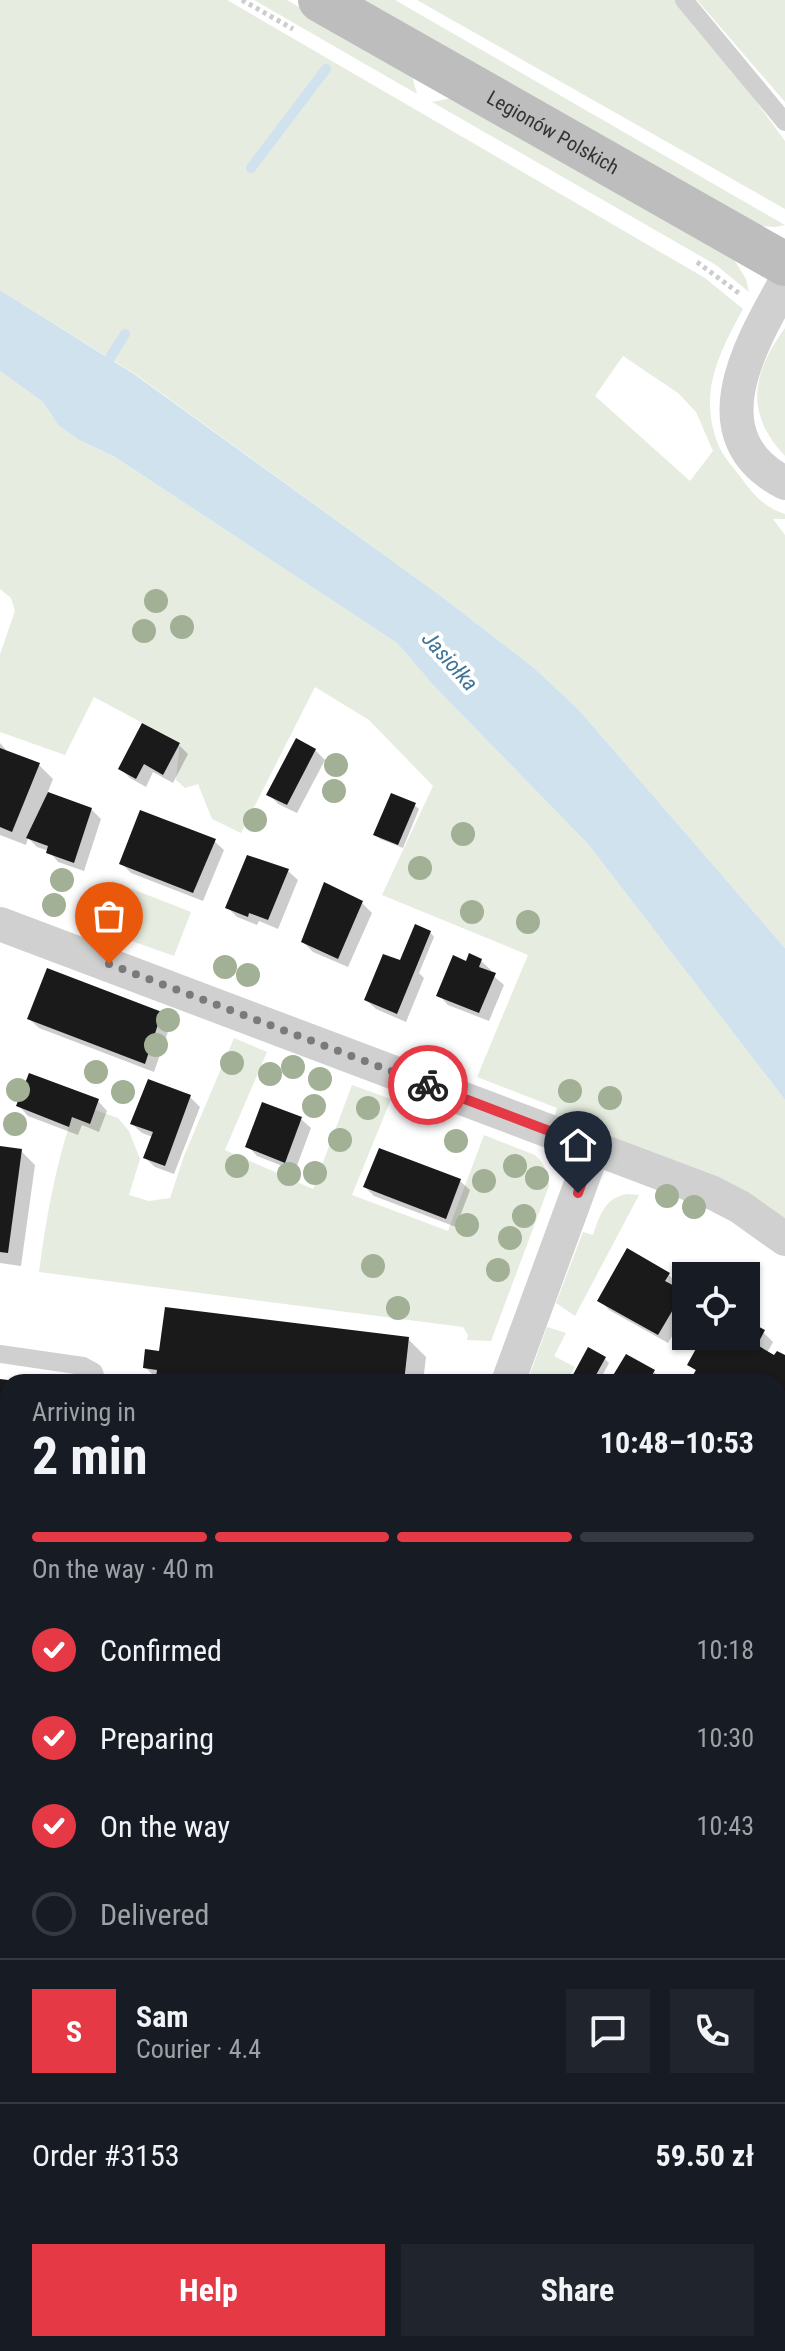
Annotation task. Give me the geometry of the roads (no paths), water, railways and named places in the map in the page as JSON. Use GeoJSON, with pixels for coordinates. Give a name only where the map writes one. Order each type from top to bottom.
{"type":"FeatureCollection","features":[{"type":"Feature","properties":{"kind":"main road","name":"Legionów Polskich"},"geometry":{"type":"LineString","coordinates":[[320,0],[785,264]]}},
{"type":"Feature","properties":{"kind":"street"},"geometry":{"type":"LineString","coordinates":[[785,283],[741,371],[735,409],[741,434],[751,454],[768,473],[785,483]]}},
{"type":"Feature","properties":{"kind":"street"},"geometry":{"type":"LineString","coordinates":[[0,924],[713,1193],[740,1207],[785,1239]]}},
{"type":"Feature","properties":{"kind":"street"},"geometry":{"type":"LineString","coordinates":[[511,1374],[594,1148]]}},
{"type":"Feature","properties":{"kind":"lane"},"geometry":{"type":"LineString","coordinates":[[684,0],[785,122]]}},
{"type":"Feature","properties":{"kind":"lane"},"geometry":{"type":"LineString","coordinates":[[0,1354],[83,1366],[95,1374]]}},
{"type":"Feature","properties":{"kind":"water","name":"Jasiołka"},"geometry":{"type":"Polygon","coordinates":[[[0,290],[134,374],[441,596],[534,668],[578,709],[785,948],[785,1100],[588,844],[435,687],[397,643],[115,457],[79,440],[58,425],[43,402],[0,371],[0,290]]]}},
{"type":"Feature","properties":{"kind":"waterway"},"geometry":{"type":"LineString","coordinates":[[251,168],[326,69]]}},
{"type":"Feature","properties":{"kind":"waterway"},"geometry":{"type":"LineString","coordinates":[[103,369],[125,334]]}}]}
